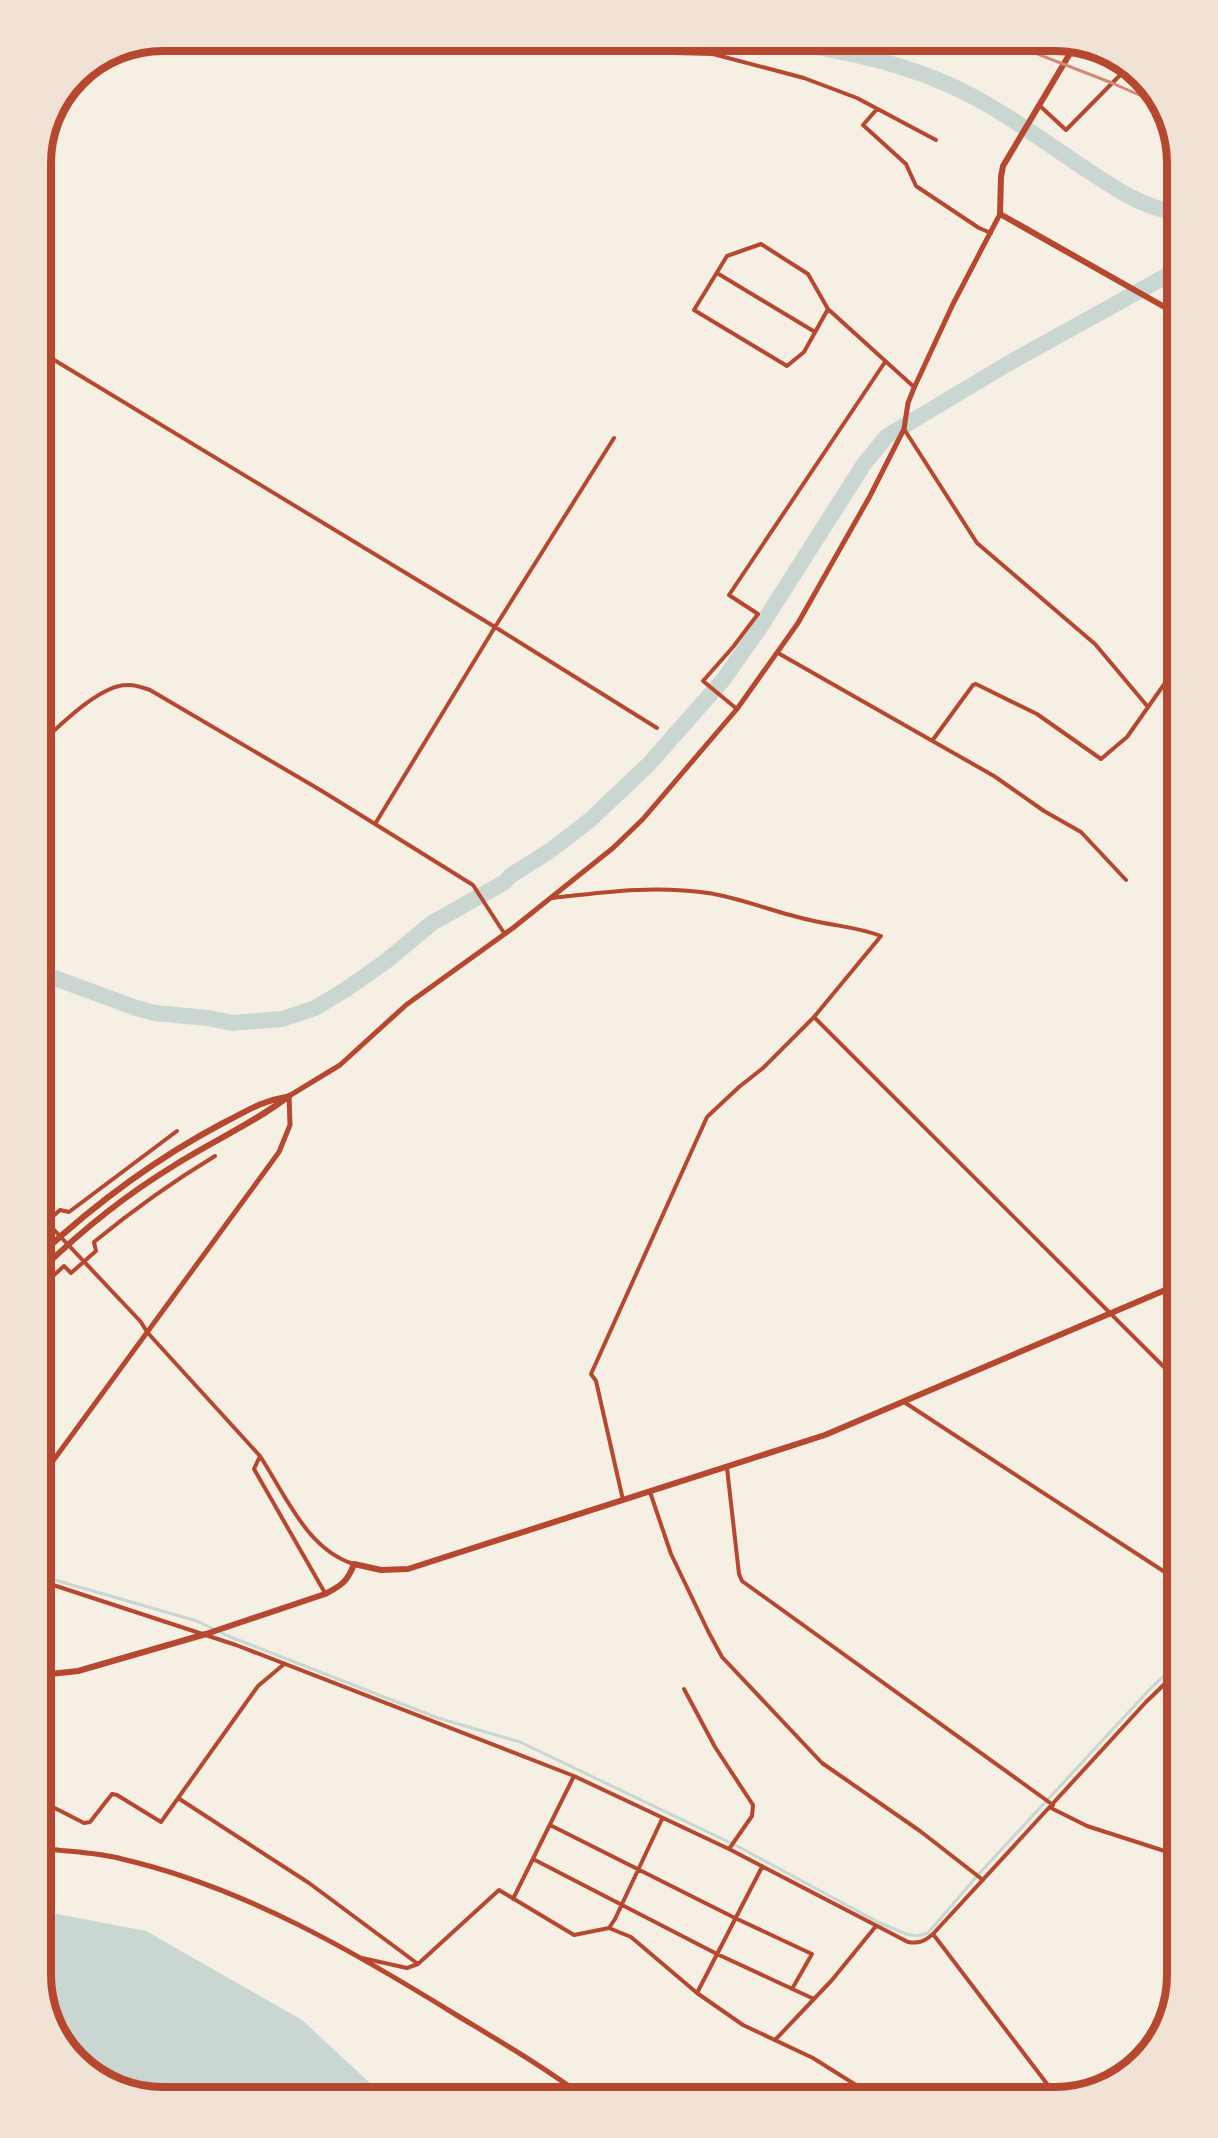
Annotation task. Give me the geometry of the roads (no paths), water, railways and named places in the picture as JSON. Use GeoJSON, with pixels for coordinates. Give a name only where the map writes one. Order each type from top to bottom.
{"type":"FeatureCollection","features":[{"type":"Feature","properties":{"kind":"main road"},"geometry":{"type":"LineString","coordinates":[[51,1261],[126,1198],[164,1172],[271,1110],[289,1096],[340,1065],[406,1005],[473,958],[550,898],[628,835],[737,709],[798,623],[904,429],[908,403],[914,388],[953,304],[1000,214],[1003,166],[1071,52]]}},
{"type":"Feature","properties":{"kind":"main road"},"geometry":{"type":"LineString","coordinates":[[1000,214],[1167,308]]}},
{"type":"Feature","properties":{"kind":"main road"},"geometry":{"type":"LineString","coordinates":[[51,1244],[134,1178],[177,1149],[267,1100],[289,1096]]}},
{"type":"Feature","properties":{"kind":"main road"},"geometry":{"type":"LineString","coordinates":[[51,1464],[279,1152],[290,1125],[289,1096]]}},
{"type":"Feature","properties":{"kind":"main road"},"geometry":{"type":"LineString","coordinates":[[51,1674],[78,1671],[206,1635],[325,1594],[341,1587],[346,1582],[354,1564],[381,1570],[408,1569],[825,1435],[1167,1290]]}},
{"type":"Feature","properties":{"kind":"main road"},"geometry":{"type":"LineString","coordinates":[[51,1849],[120,1858],[172,1872],[274,1913],[357,1957],[497,2040],[570,2087]]}},
{"type":"Feature","properties":{"kind":"street"},"geometry":{"type":"LineString","coordinates":[[598,51],[713,54],[804,78],[857,98],[936,140]]}},
{"type":"Feature","properties":{"kind":"street"},"geometry":{"type":"LineString","coordinates":[[1039,107],[1065,130],[1122,73]]}},
{"type":"Feature","properties":{"kind":"street"},"geometry":{"type":"LineString","coordinates":[[877,109],[863,125],[906,164],[916,186],[979,228],[991,233]]}},
{"type":"Feature","properties":{"kind":"street"},"geometry":{"type":"LineString","coordinates":[[828,309],[804,352],[787,366],[694,310],[727,256],[761,244],[808,274],[828,309],[914,388]]}},
{"type":"Feature","properties":{"kind":"street"},"geometry":{"type":"LineString","coordinates":[[717,273],[815,332]]}},
{"type":"Feature","properties":{"kind":"street"},"geometry":{"type":"LineString","coordinates":[[51,358],[657,728]]}},
{"type":"Feature","properties":{"kind":"street"},"geometry":{"type":"LineString","coordinates":[[737,709],[703,681],[758,614],[729,595],[885,362]]}},
{"type":"Feature","properties":{"kind":"street"},"geometry":{"type":"LineString","coordinates":[[904,429],[977,543],[1095,644],[1148,707]]}},
{"type":"Feature","properties":{"kind":"street"},"geometry":{"type":"LineString","coordinates":[[375,824],[614,438]]}},
{"type":"Feature","properties":{"kind":"street"},"geometry":{"type":"LineString","coordinates":[[778,653],[994,776],[1044,811],[1081,832],[1126,880]]}},
{"type":"Feature","properties":{"kind":"street"},"geometry":{"type":"LineString","coordinates":[[932,741],[976,684],[1037,714],[1101,759],[1127,737],[1167,681]]}},
{"type":"Feature","properties":{"kind":"street"},"geometry":{"type":"LineString","coordinates":[[51,734],[97,696],[125,684],[136,685],[165,698],[473,885],[504,933]]}},
{"type":"Feature","properties":{"kind":"street"},"geometry":{"type":"LineString","coordinates":[[550,898],[631,888],[672,888],[710,893],[810,920],[850,926],[881,936],[814,1017],[763,1068],[707,1117],[591,1374],[596,1381],[623,1501]]}},
{"type":"Feature","properties":{"kind":"street"},"geometry":{"type":"LineString","coordinates":[[814,1017],[1167,1369]]}},
{"type":"Feature","properties":{"kind":"street"},"geometry":{"type":"LineString","coordinates":[[51,1218],[60,1210],[69,1212],[177,1131]]}},
{"type":"Feature","properties":{"kind":"street"},"geometry":{"type":"LineString","coordinates":[[51,1278],[64,1266],[71,1273],[96,1251],[94,1242],[133,1210],[215,1156]]}},
{"type":"Feature","properties":{"kind":"street"},"geometry":{"type":"LineString","coordinates":[[51,1226],[141,1322],[147,1332],[260,1456],[302,1525],[313,1538],[338,1557],[354,1564]]}},
{"type":"Feature","properties":{"kind":"street"},"geometry":{"type":"LineString","coordinates":[[904,1402],[1167,1573]]}},
{"type":"Feature","properties":{"kind":"street"},"geometry":{"type":"LineString","coordinates":[[260,1456],[254,1468],[325,1594]]}},
{"type":"Feature","properties":{"kind":"street"},"geometry":{"type":"LineString","coordinates":[[727,1468],[739,1574],[742,1581],[1052,1806],[1087,1826],[1167,1851]]}},
{"type":"Feature","properties":{"kind":"street"},"geometry":{"type":"LineString","coordinates":[[651,1492],[671,1554],[722,1657],[822,1762],[920,1831],[983,1880]]}},
{"type":"Feature","properties":{"kind":"street"},"geometry":{"type":"LineString","coordinates":[[51,1585],[206,1635],[574,1776],[729,1849],[913,1943],[920,1943],[933,1934],[1146,1702],[1167,1682]]}},
{"type":"Feature","properties":{"kind":"street"},"geometry":{"type":"LineString","coordinates":[[51,1806],[84,1822],[90,1822],[111,1794],[117,1795],[161,1822],[258,1686],[283,1665]]}},
{"type":"Feature","properties":{"kind":"street"},"geometry":{"type":"LineString","coordinates":[[684,1689],[715,1747],[753,1805],[752,1816],[729,1849]]}},
{"type":"Feature","properties":{"kind":"street"},"geometry":{"type":"LineString","coordinates":[[513,1899],[574,1776]]}},
{"type":"Feature","properties":{"kind":"street"},"geometry":{"type":"LineString","coordinates":[[178,1798],[309,1883],[418,1964]]}},
{"type":"Feature","properties":{"kind":"street"},"geometry":{"type":"LineString","coordinates":[[609,1928],[662,1819]]}},
{"type":"Feature","properties":{"kind":"street"},"geometry":{"type":"LineString","coordinates":[[550,1825],[812,1954],[792,1989]]}},
{"type":"Feature","properties":{"kind":"street"},"geometry":{"type":"LineString","coordinates":[[533,1859],[717,1954],[814,1999]]}},
{"type":"Feature","properties":{"kind":"street"},"geometry":{"type":"LineString","coordinates":[[697,1993],[762,1867]]}},
{"type":"Feature","properties":{"kind":"street"},"geometry":{"type":"LineString","coordinates":[[357,1957],[407,1968],[418,1964],[499,1890],[574,1935],[609,1928],[631,1937],[697,1993],[743,2025],[777,2039],[813,2058],[859,2087]]}},
{"type":"Feature","properties":{"kind":"street"},"geometry":{"type":"LineString","coordinates":[[777,2039],[876,1926]]}},
{"type":"Feature","properties":{"kind":"street"},"geometry":{"type":"LineString","coordinates":[[933,1934],[1049,2087]]}},
{"type":"Feature","properties":{"kind":"waterway"},"geometry":{"type":"LineString","coordinates":[[838,51],[878,60],[926,75],[972,96],[1119,190],[1153,207],[1167,210]]}},
{"type":"Feature","properties":{"kind":"waterway"},"geometry":{"type":"LineString","coordinates":[[51,977],[155,1013],[208,1018],[232,1023],[282,1019],[315,1008],[345,990],[385,962],[432,923],[505,882],[510,876],[551,850],[590,820],[649,764],[723,680],[759,629],[864,464],[887,436],[1009,363],[1167,276]]}},
{"type":"Feature","properties":{"kind":"waterway"},"geometry":{"type":"LineString","coordinates":[[51,1579],[197,1621],[228,1636],[438,1718],[520,1742],[739,1847],[878,1922],[906,1934],[917,1936],[928,1933],[977,1876],[1167,1673]]}},
{"type":"Feature","properties":{"kind":"railway"},"geometry":{"type":"LineString","coordinates":[[1030,51],[1146,98]]}}]}
